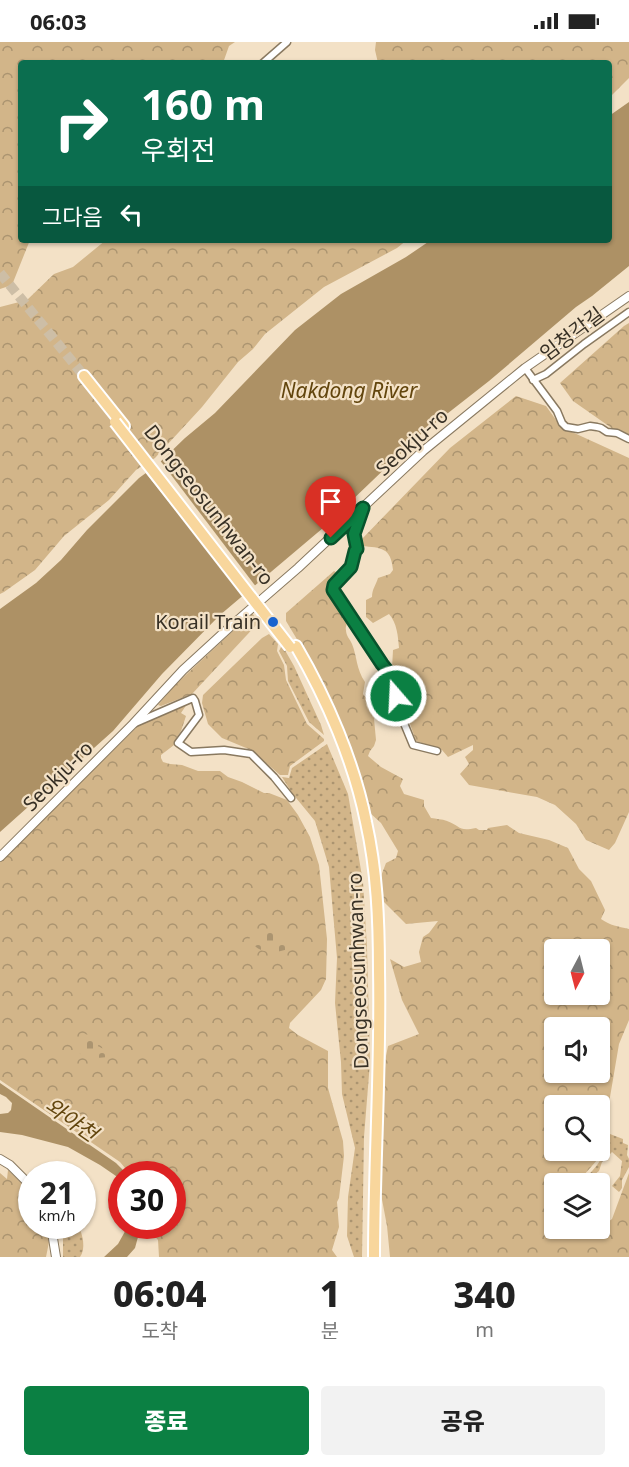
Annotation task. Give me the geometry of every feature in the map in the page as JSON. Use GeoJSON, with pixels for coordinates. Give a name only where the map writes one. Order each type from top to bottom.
{"type":"FeatureCollection","features":[{"type":"Feature","properties":{"kind":"highway","name":"Dongseosunhwan-ro"},"geometry":{"type":"LineString","coordinates":[[82,378],[310,669],[354,774],[375,871],[379,923],[381,1030],[374,1257]]}},
{"type":"Feature","properties":{"kind":"highway","name":"Dongseosunhwan-ro"},"geometry":{"type":"LineString","coordinates":[[293,647],[321,706],[349,778],[370,875],[374,927],[375,1034],[369,1257]]}},
{"type":"Feature","properties":{"kind":"street"},"geometry":{"type":"LineString","coordinates":[[266,60],[287,42]]}},
{"type":"Feature","properties":{"kind":"street","name":"Seokju-ro"},"geometry":{"type":"LineString","coordinates":[[0,857],[133,724],[183,670],[423,451],[525,368],[629,296]]}},
{"type":"Feature","properties":{"kind":"street","name":"임청각길"},"geometry":{"type":"LineString","coordinates":[[533,380],[546,374],[629,312]]}},
{"type":"Feature","properties":{"kind":"street"},"geometry":{"type":"LineString","coordinates":[[525,368],[566,427],[578,429],[597,427],[629,439]]}},
{"type":"Feature","properties":{"kind":"street"},"geometry":{"type":"LineString","coordinates":[[363,508],[354,534],[357,549],[351,567],[334,585],[333,590],[390,673],[401,716],[413,745],[437,751]]}},
{"type":"Feature","properties":{"kind":"street"},"geometry":{"type":"LineString","coordinates":[[133,724],[193,698],[199,715],[178,743],[191,752],[224,750],[251,754],[291,798]]}},
{"type":"Feature","properties":{"kind":"street"},"geometry":{"type":"LineString","coordinates":[[0,1159],[18,1173]]}},
{"type":"Feature","properties":{"kind":"street"},"geometry":{"type":"LineString","coordinates":[[53,1239],[56,1257]]}},
{"type":"Feature","properties":{"kind":"green space"},"geometry":{"type":"Polygon","coordinates":[[[0,42],[235,42],[229,46],[224,60],[18,60],[18,243],[29,243],[12,285],[0,289],[0,42]]]}},
{"type":"Feature","properties":{"kind":"green space"},"geometry":{"type":"Polygon","coordinates":[[[376,42],[629,42],[629,78],[612,95],[612,60],[377,60],[376,42]]]}},
{"type":"Feature","properties":{"kind":"green space"},"geometry":{"type":"Polygon","coordinates":[[[102,243],[403,243],[324,287],[265,334],[155,458],[136,470],[109,500],[64,536],[35,570],[0,594],[0,307],[27,300],[54,274],[73,267],[102,243]]]}},
{"type":"Feature","properties":{"kind":"green space"},"geometry":{"type":"Polygon","coordinates":[[[629,323],[629,435],[613,429],[573,401],[560,383],[629,323]]]}},
{"type":"Feature","properties":{"kind":"green space"},"geometry":{"type":"Polygon","coordinates":[[[516,396],[546,406],[561,427],[629,458],[629,812],[615,843],[609,850],[586,840],[576,824],[555,805],[537,797],[469,785],[460,774],[469,764],[465,757],[473,750],[473,745],[448,757],[442,750],[416,741],[392,668],[393,650],[399,648],[394,621],[389,614],[373,623],[366,617],[366,600],[372,597],[378,578],[390,574],[393,570],[390,557],[384,550],[362,546],[361,540],[450,448],[516,396]]]}},
{"type":"Feature","properties":{"kind":"green space"},"geometry":{"type":"Polygon","coordinates":[[[334,571],[339,574],[328,593],[348,621],[347,634],[365,682],[363,694],[373,708],[376,740],[368,756],[381,767],[403,779],[400,786],[404,794],[424,800],[424,806],[431,818],[445,820],[466,829],[487,830],[507,825],[519,833],[549,840],[568,848],[579,869],[591,881],[605,910],[601,919],[629,929],[629,1020],[619,1044],[610,1097],[610,1095],[544,1095],[544,1161],[596,1161],[586,1173],[544,1173],[544,1239],[610,1239],[610,1220],[629,1173],[629,1257],[390,1257],[377,1173],[386,1056],[388,1046],[419,1034],[402,1000],[390,959],[404,967],[421,962],[419,952],[423,937],[438,921],[406,924],[381,899],[381,876],[386,863],[396,858],[398,851],[381,823],[370,813],[344,735],[319,676],[286,621],[286,613],[334,571]]]}},
{"type":"Feature","properties":{"kind":"green space"},"geometry":{"type":"Polygon","coordinates":[[[252,613],[259,622],[192,694],[161,706],[158,705],[174,686],[252,613]]]}},
{"type":"Feature","properties":{"kind":"green space"},"geometry":{"type":"Polygon","coordinates":[[[269,634],[278,644],[277,651],[284,665],[286,680],[307,724],[324,739],[290,766],[288,775],[280,775],[251,750],[222,738],[208,724],[202,703],[203,695],[262,638],[269,634]]]}},
{"type":"Feature","properties":{"kind":"green space"},"geometry":{"type":"Polygon","coordinates":[[[282,645],[294,666],[324,735],[309,722],[288,681],[287,666],[279,651],[282,645]]]}},
{"type":"Feature","properties":{"kind":"green space"},"geometry":{"type":"Polygon","coordinates":[[[187,704],[181,713],[186,716],[181,731],[174,745],[161,755],[163,762],[182,765],[198,771],[220,771],[264,793],[287,800],[310,837],[319,865],[327,939],[326,979],[321,990],[290,1023],[289,1028],[328,1051],[328,1088],[343,1141],[344,1156],[337,1202],[339,1227],[332,1250],[337,1257],[159,1257],[157,1239],[186,1239],[186,1161],[119,1161],[0,1080],[0,862],[138,726],[187,704]]]}},
{"type":"Feature","properties":{"kind":"green space"},"geometry":{"type":"Polygon","coordinates":[[[327,744],[348,794],[363,882],[370,1062],[364,1137],[362,1257],[354,1257],[347,1236],[348,1197],[355,1148],[342,1094],[335,1003],[337,958],[329,867],[315,821],[282,777],[289,778],[292,768],[327,744]]]}},
{"type":"Feature","properties":{"kind":"green space"},"geometry":{"type":"Polygon","coordinates":[[[276,927],[290,938],[288,949],[267,952],[257,948],[249,940],[251,934],[276,927]]]}},
{"type":"Feature","properties":{"kind":"green space"},"geometry":{"type":"Polygon","coordinates":[[[85,1034],[99,1038],[98,1047],[108,1050],[108,1057],[86,1059],[72,1046],[85,1034]]]}},
{"type":"Feature","properties":{"kind":"green space"},"geometry":{"type":"Polygon","coordinates":[[[610,1134],[623,1139],[623,1143],[628,1145],[629,1167],[619,1192],[612,1186],[620,1176],[622,1161],[612,1152],[610,1154],[610,1134]]]}},
{"type":"Feature","properties":{"kind":"green space"},"geometry":{"type":"Polygon","coordinates":[[[603,1161],[599,1171],[591,1173],[599,1162],[603,1161]]]}},
{"type":"Feature","properties":{"kind":"green space"},"geometry":{"type":"Polygon","coordinates":[[[8,1170],[18,1180],[18,1239],[48,1239],[46,1257],[0,1257],[0,1173],[7,1179],[8,1170]]]}},
{"type":"Feature","properties":{"kind":"green space"},"geometry":{"type":"Polygon","coordinates":[[[63,1239],[82,1239],[83,1250],[80,1257],[63,1257],[63,1239]]]}},
{"type":"Feature","properties":{"kind":"water","name":"Nakdong River"},"geometry":{"type":"Polygon","coordinates":[[[629,102],[629,266],[420,435],[323,528],[220,615],[162,674],[113,731],[0,832],[0,609],[36,583],[61,560],[87,530],[139,478],[157,465],[215,413],[295,330],[341,294],[427,243],[612,243],[612,114],[629,102]]]}},
{"type":"Feature","properties":{"kind":"water"},"geometry":{"type":"Polygon","coordinates":[[[0,1083],[113,1161],[108,1161],[108,1170],[96,1161],[68,1147],[22,1135],[0,1132],[0,1114],[8,1113],[12,1103],[0,1094],[0,1083]]]}},
{"type":"Feature","properties":{"kind":"water"},"geometry":{"type":"Polygon","coordinates":[[[121,1239],[137,1239],[135,1248],[127,1257],[104,1257],[121,1239]]]}},
{"type":"Feature","properties":{"kind":"pier"},"geometry":{"type":"Polygon","coordinates":[[[159,459],[257,588],[246,598],[144,471],[159,459]]]}},
{"type":"Feature","properties":{"kind":"tunnel"},"geometry":{"type":"LineString","coordinates":[[0,273],[84,376]]}},
{"type":"Feature","properties":{"kind":"place","name":"Korail Train"},"geometry":{"type":"Point","coordinates":[273,622]}},
{"type":"Feature","properties":{"kind":"route"},"geometry":{"type":"LineString","coordinates":[[331,538],[363,508],[354,534],[357,549],[351,567],[334,585],[333,590],[390,673],[396,696]]}},
{"type":"Feature","properties":{"kind":"water label","name":"와야천"},"geometry":{"type":"Point","coordinates":[71,1120]}}]}
